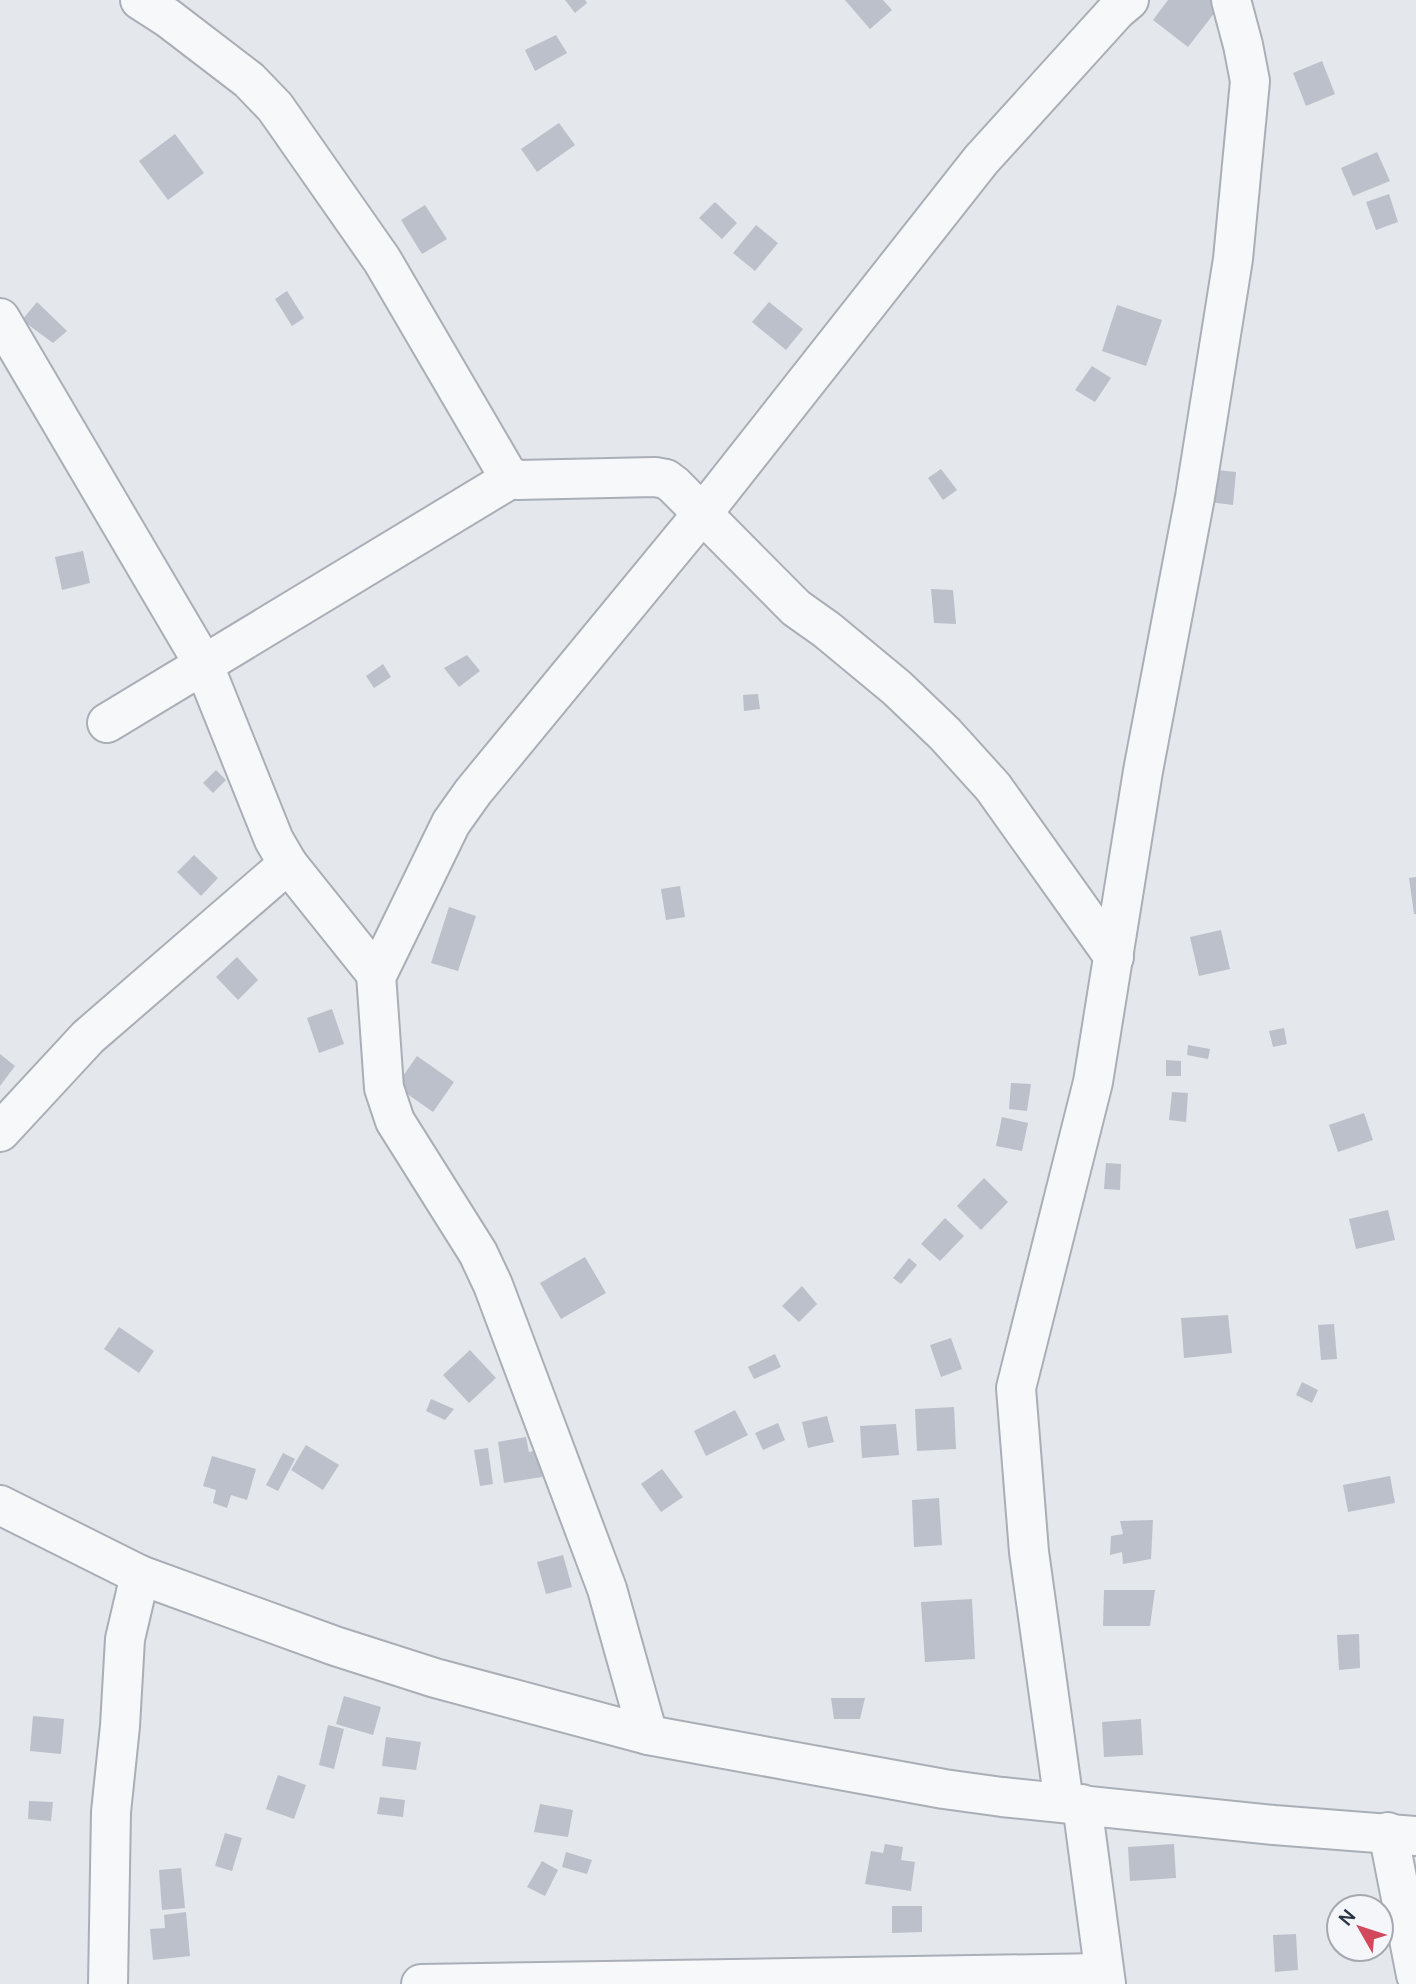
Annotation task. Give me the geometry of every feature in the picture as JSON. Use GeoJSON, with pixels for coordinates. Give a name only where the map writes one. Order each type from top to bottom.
{"type":"FeatureCollection","features":[{"type":"Feature","properties":{"kind":"street"},"geometry":{"type":"LineString","coordinates":[[140,0],[249,80],[275,107],[382,260],[512,478],[655,477],[666,479],[674,485],[796,608],[897,688],[945,734],[993,787],[1114,957]]}},
{"type":"Feature","properties":{"kind":"street"},"geometry":{"type":"LineString","coordinates":[[376,974],[451,823],[473,792],[702,514],[981,160],[1129,0]]}},
{"type":"Feature","properties":{"kind":"street"},"geometry":{"type":"LineString","coordinates":[[421,1984],[1105,1978],[1029,1552],[1015,1398],[1093,1082],[1143,771],[1195,497],[1233,259],[1250,81],[1231,0]]}},
{"type":"Feature","properties":{"kind":"street"},"geometry":{"type":"LineString","coordinates":[[0,318],[203,663],[274,840],[288,864],[376,974],[384,1088],[388,1103],[395,1121],[478,1253],[493,1285],[607,1590],[648,1735]]}},
{"type":"Feature","properties":{"kind":"street"},"geometry":{"type":"LineString","coordinates":[[107,723],[512,478]]}},
{"type":"Feature","properties":{"kind":"street"},"geometry":{"type":"LineString","coordinates":[[0,1132],[88,1037],[288,864]]}},
{"type":"Feature","properties":{"kind":"street"},"geometry":{"type":"LineString","coordinates":[[0,1505],[140,1575],[335,1646],[435,1678],[648,1735],[944,1789],[1274,1825],[1402,1834],[1416,1975]]}},
{"type":"Feature","properties":{"kind":"street"},"geometry":{"type":"LineString","coordinates":[[108,1984],[111,1812],[125,1639],[140,1575]]}},
{"type":"Feature","properties":{"kind":"building"},"geometry":{"type":"Polygon","coordinates":[[[565,0],[585,0],[587,3],[575,13],[565,0]]]}},
{"type":"Feature","properties":{"kind":"building"},"geometry":{"type":"Polygon","coordinates":[[[845,0],[883,0],[892,10],[870,29],[845,0]]]}},
{"type":"Feature","properties":{"kind":"building"},"geometry":{"type":"Polygon","coordinates":[[[1168,0],[1210,0],[1219,7],[1188,47],[1153,20],[1168,0]]]}},
{"type":"Feature","properties":{"kind":"building"},"geometry":{"type":"Polygon","coordinates":[[[556,35],[567,53],[535,71],[525,50],[556,35]]]}},
{"type":"Feature","properties":{"kind":"building"},"geometry":{"type":"Polygon","coordinates":[[[1322,61],[1335,94],[1306,106],[1293,73],[1322,61]]]}},
{"type":"Feature","properties":{"kind":"building"},"geometry":{"type":"Polygon","coordinates":[[[559,123],[575,145],[537,172],[521,149],[559,123]]]}},
{"type":"Feature","properties":{"kind":"building"},"geometry":{"type":"Polygon","coordinates":[[[175,134],[204,173],[168,200],[139,161],[175,134]]]}},
{"type":"Feature","properties":{"kind":"building"},"geometry":{"type":"Polygon","coordinates":[[[1377,152],[1390,181],[1353,196],[1341,168],[1377,152]]]}},
{"type":"Feature","properties":{"kind":"building"},"geometry":{"type":"Polygon","coordinates":[[[1389,194],[1398,222],[1376,230],[1366,202],[1389,194]]]}},
{"type":"Feature","properties":{"kind":"building"},"geometry":{"type":"Polygon","coordinates":[[[715,202],[737,223],[722,239],[699,218],[715,202]]]}},
{"type":"Feature","properties":{"kind":"building"},"geometry":{"type":"Polygon","coordinates":[[[425,205],[447,239],[422,254],[401,220],[425,205]]]}},
{"type":"Feature","properties":{"kind":"building"},"geometry":{"type":"Polygon","coordinates":[[[756,225],[778,243],[755,271],[733,253],[756,225]]]}},
{"type":"Feature","properties":{"kind":"building"},"geometry":{"type":"Polygon","coordinates":[[[287,291],[304,318],[292,326],[275,299],[287,291]]]}},
{"type":"Feature","properties":{"kind":"building"},"geometry":{"type":"Polygon","coordinates":[[[37,302],[67,331],[53,343],[22,320],[37,302]]]}},
{"type":"Feature","properties":{"kind":"building"},"geometry":{"type":"Polygon","coordinates":[[[769,302],[803,329],[786,350],[752,322],[769,302]]]}},
{"type":"Feature","properties":{"kind":"building"},"geometry":{"type":"Polygon","coordinates":[[[1117,305],[1162,320],[1146,366],[1102,351],[1117,305]]]}},
{"type":"Feature","properties":{"kind":"building"},"geometry":{"type":"Polygon","coordinates":[[[1092,366],[1111,378],[1095,402],[1075,390],[1092,366]]]}},
{"type":"Feature","properties":{"kind":"building"},"geometry":{"type":"Polygon","coordinates":[[[941,469],[957,490],[943,500],[928,478],[941,469]]]}},
{"type":"Feature","properties":{"kind":"building"},"geometry":{"type":"Polygon","coordinates":[[[1206,469],[1236,472],[1233,505],[1202,501],[1206,469]]]}},
{"type":"Feature","properties":{"kind":"building"},"geometry":{"type":"Polygon","coordinates":[[[83,551],[90,583],[62,590],[55,557],[83,551]]]}},
{"type":"Feature","properties":{"kind":"building"},"geometry":{"type":"Polygon","coordinates":[[[931,589],[953,590],[956,624],[934,623],[931,589]]]}},
{"type":"Feature","properties":{"kind":"building"},"geometry":{"type":"Polygon","coordinates":[[[467,655],[480,671],[459,687],[444,668],[467,655]]]}},
{"type":"Feature","properties":{"kind":"building"},"geometry":{"type":"Polygon","coordinates":[[[383,664],[391,677],[374,688],[366,676],[383,664]]]}},
{"type":"Feature","properties":{"kind":"building"},"geometry":{"type":"Polygon","coordinates":[[[758,694],[760,709],[744,711],[743,695],[758,694]]]}},
{"type":"Feature","properties":{"kind":"building"},"geometry":{"type":"Polygon","coordinates":[[[216,770],[226,780],[213,793],[203,783],[216,770]]]}},
{"type":"Feature","properties":{"kind":"building"},"geometry":{"type":"Polygon","coordinates":[[[194,855],[218,878],[201,896],[177,872],[194,855]]]}},
{"type":"Feature","properties":{"kind":"building"},"geometry":{"type":"Polygon","coordinates":[[[1416,877],[1416,914],[1414,914],[1409,878],[1416,877]]]}},
{"type":"Feature","properties":{"kind":"building"},"geometry":{"type":"Polygon","coordinates":[[[680,886],[685,917],[666,920],[661,889],[680,886]]]}},
{"type":"Feature","properties":{"kind":"building"},"geometry":{"type":"Polygon","coordinates":[[[449,907],[476,916],[458,971],[431,963],[449,907]]]}},
{"type":"Feature","properties":{"kind":"building"},"geometry":{"type":"Polygon","coordinates":[[[1221,930],[1230,969],[1199,976],[1190,937],[1221,930]]]}},
{"type":"Feature","properties":{"kind":"building"},"geometry":{"type":"Polygon","coordinates":[[[237,957],[258,980],[238,1000],[216,977],[237,957]]]}},
{"type":"Feature","properties":{"kind":"building"},"geometry":{"type":"Polygon","coordinates":[[[332,1009],[344,1044],[319,1053],[307,1018],[332,1009]]]}},
{"type":"Feature","properties":{"kind":"building"},"geometry":{"type":"Polygon","coordinates":[[[1284,1028],[1287,1044],[1273,1047],[1269,1031],[1284,1028]]]}},
{"type":"Feature","properties":{"kind":"building"},"geometry":{"type":"Polygon","coordinates":[[[1188,1045],[1210,1049],[1208,1059],[1187,1055],[1188,1045]]]}},
{"type":"Feature","properties":{"kind":"building"},"geometry":{"type":"Polygon","coordinates":[[[0,1054],[15,1066],[0,1086],[0,1054]]]}},
{"type":"Feature","properties":{"kind":"building"},"geometry":{"type":"Polygon","coordinates":[[[417,1056],[454,1082],[433,1112],[396,1086],[417,1056]]]}},
{"type":"Feature","properties":{"kind":"building"},"geometry":{"type":"Polygon","coordinates":[[[1166,1060],[1181,1061],[1181,1076],[1166,1076],[1166,1060]]]}},
{"type":"Feature","properties":{"kind":"building"},"geometry":{"type":"Polygon","coordinates":[[[1011,1083],[1031,1084],[1027,1111],[1009,1109],[1011,1083]]]}},
{"type":"Feature","properties":{"kind":"building"},"geometry":{"type":"Polygon","coordinates":[[[1172,1092],[1188,1093],[1186,1122],[1169,1120],[1172,1092]]]}},
{"type":"Feature","properties":{"kind":"building"},"geometry":{"type":"Polygon","coordinates":[[[1364,1113],[1373,1140],[1338,1152],[1329,1125],[1364,1113]]]}},
{"type":"Feature","properties":{"kind":"building"},"geometry":{"type":"Polygon","coordinates":[[[1002,1117],[1028,1123],[1022,1151],[996,1146],[1002,1117]]]}},
{"type":"Feature","properties":{"kind":"building"},"geometry":{"type":"Polygon","coordinates":[[[1106,1163],[1121,1164],[1120,1190],[1104,1189],[1106,1163]]]}},
{"type":"Feature","properties":{"kind":"building"},"geometry":{"type":"Polygon","coordinates":[[[984,1178],[1008,1202],[981,1230],[957,1206],[984,1178]]]}},
{"type":"Feature","properties":{"kind":"building"},"geometry":{"type":"Polygon","coordinates":[[[1388,1210],[1395,1240],[1356,1249],[1349,1219],[1388,1210]]]}},
{"type":"Feature","properties":{"kind":"building"},"geometry":{"type":"Polygon","coordinates":[[[945,1218],[964,1236],[940,1261],[921,1244],[945,1218]]]}},
{"type":"Feature","properties":{"kind":"building"},"geometry":{"type":"Polygon","coordinates":[[[585,1257],[606,1293],[561,1319],[540,1283],[585,1257]]]}},
{"type":"Feature","properties":{"kind":"building"},"geometry":{"type":"Polygon","coordinates":[[[909,1258],[917,1265],[901,1284],[893,1278],[909,1258]]]}},
{"type":"Feature","properties":{"kind":"building"},"geometry":{"type":"Polygon","coordinates":[[[802,1286],[817,1304],[799,1322],[782,1306],[802,1286]]]}},
{"type":"Feature","properties":{"kind":"building"},"geometry":{"type":"Polygon","coordinates":[[[1228,1315],[1232,1353],[1184,1358],[1181,1318],[1228,1315]]]}},
{"type":"Feature","properties":{"kind":"building"},"geometry":{"type":"Polygon","coordinates":[[[1334,1324],[1337,1359],[1321,1360],[1318,1325],[1334,1324]]]}},
{"type":"Feature","properties":{"kind":"building"},"geometry":{"type":"Polygon","coordinates":[[[119,1327],[154,1351],[139,1373],[104,1349],[119,1327]]]}},
{"type":"Feature","properties":{"kind":"building"},"geometry":{"type":"Polygon","coordinates":[[[951,1338],[962,1369],[941,1377],[930,1345],[951,1338]]]}},
{"type":"Feature","properties":{"kind":"building"},"geometry":{"type":"Polygon","coordinates":[[[470,1350],[496,1378],[469,1403],[443,1375],[470,1350]]]}},
{"type":"Feature","properties":{"kind":"building"},"geometry":{"type":"Polygon","coordinates":[[[775,1354],[781,1367],[754,1379],[748,1367],[775,1354]]]}},
{"type":"Feature","properties":{"kind":"building"},"geometry":{"type":"Polygon","coordinates":[[[1302,1382],[1318,1390],[1312,1403],[1296,1395],[1302,1382]]]}},
{"type":"Feature","properties":{"kind":"building"},"geometry":{"type":"Polygon","coordinates":[[[431,1399],[454,1409],[445,1420],[426,1411],[431,1399]]]}},
{"type":"Feature","properties":{"kind":"building"},"geometry":{"type":"Polygon","coordinates":[[[954,1407],[956,1449],[917,1451],[915,1409],[954,1407]]]}},
{"type":"Feature","properties":{"kind":"building"},"geometry":{"type":"Polygon","coordinates":[[[735,1410],[748,1435],[706,1456],[694,1431],[735,1410]]]}},
{"type":"Feature","properties":{"kind":"building"},"geometry":{"type":"Polygon","coordinates":[[[827,1416],[834,1442],[808,1448],[802,1422],[827,1416]]]}},
{"type":"Feature","properties":{"kind":"building"},"geometry":{"type":"Polygon","coordinates":[[[778,1423],[785,1440],[763,1450],[755,1433],[778,1423]]]}},
{"type":"Feature","properties":{"kind":"building"},"geometry":{"type":"Polygon","coordinates":[[[896,1424],[899,1455],[862,1458],[860,1426],[896,1424]]]}},
{"type":"Feature","properties":{"kind":"building"},"geometry":{"type":"Polygon","coordinates":[[[526,1437],[529,1452],[538,1450],[542,1477],[504,1483],[498,1442],[526,1437]]]}},
{"type":"Feature","properties":{"kind":"building"},"geometry":{"type":"Polygon","coordinates":[[[306,1445],[339,1465],[323,1490],[291,1470],[306,1445]]]}},
{"type":"Feature","properties":{"kind":"building"},"geometry":{"type":"Polygon","coordinates":[[[488,1448],[493,1484],[480,1486],[474,1450],[488,1448]]]}},
{"type":"Feature","properties":{"kind":"building"},"geometry":{"type":"Polygon","coordinates":[[[283,1453],[295,1459],[278,1491],[266,1485],[283,1453]]]}},
{"type":"Feature","properties":{"kind":"building"},"geometry":{"type":"Polygon","coordinates":[[[212,1456],[256,1469],[247,1500],[231,1495],[227,1508],[213,1503],[216,1490],[203,1486],[212,1456]]]}},
{"type":"Feature","properties":{"kind":"building"},"geometry":{"type":"Polygon","coordinates":[[[662,1469],[683,1497],[661,1512],[641,1484],[662,1469]]]}},
{"type":"Feature","properties":{"kind":"building"},"geometry":{"type":"Polygon","coordinates":[[[1390,1476],[1395,1503],[1348,1512],[1343,1485],[1390,1476]]]}},
{"type":"Feature","properties":{"kind":"building"},"geometry":{"type":"Polygon","coordinates":[[[939,1498],[942,1545],[914,1547],[912,1500],[939,1498]]]}},
{"type":"Feature","properties":{"kind":"building"},"geometry":{"type":"Polygon","coordinates":[[[1153,1520],[1151,1559],[1123,1564],[1122,1552],[1110,1555],[1111,1536],[1123,1534],[1120,1521],[1153,1520]]]}},
{"type":"Feature","properties":{"kind":"building"},"geometry":{"type":"Polygon","coordinates":[[[563,1555],[572,1587],[546,1594],[537,1562],[563,1555]]]}},
{"type":"Feature","properties":{"kind":"building"},"geometry":{"type":"Polygon","coordinates":[[[1104,1590],[1155,1590],[1150,1626],[1103,1626],[1104,1590]]]}},
{"type":"Feature","properties":{"kind":"building"},"geometry":{"type":"Polygon","coordinates":[[[972,1599],[975,1659],[925,1662],[921,1602],[972,1599]]]}},
{"type":"Feature","properties":{"kind":"building"},"geometry":{"type":"Polygon","coordinates":[[[1359,1634],[1360,1668],[1339,1670],[1337,1635],[1359,1634]]]}},
{"type":"Feature","properties":{"kind":"building"},"geometry":{"type":"Polygon","coordinates":[[[344,1696],[381,1707],[373,1735],[336,1724],[344,1696]]]}},
{"type":"Feature","properties":{"kind":"building"},"geometry":{"type":"Polygon","coordinates":[[[831,1698],[865,1698],[860,1719],[834,1719],[831,1698]]]}},
{"type":"Feature","properties":{"kind":"building"},"geometry":{"type":"Polygon","coordinates":[[[33,1716],[64,1719],[61,1754],[30,1751],[33,1716]]]}},
{"type":"Feature","properties":{"kind":"building"},"geometry":{"type":"Polygon","coordinates":[[[1141,1719],[1143,1755],[1104,1757],[1102,1722],[1141,1719]]]}},
{"type":"Feature","properties":{"kind":"building"},"geometry":{"type":"Polygon","coordinates":[[[328,1725],[344,1729],[334,1769],[319,1765],[328,1725]]]}},
{"type":"Feature","properties":{"kind":"building"},"geometry":{"type":"Polygon","coordinates":[[[386,1737],[421,1742],[416,1770],[382,1766],[386,1737]]]}},
{"type":"Feature","properties":{"kind":"building"},"geometry":{"type":"Polygon","coordinates":[[[278,1775],[306,1785],[294,1819],[266,1809],[278,1775]]]}},
{"type":"Feature","properties":{"kind":"building"},"geometry":{"type":"Polygon","coordinates":[[[380,1797],[405,1800],[403,1817],[377,1814],[380,1797]]]}},
{"type":"Feature","properties":{"kind":"building"},"geometry":{"type":"Polygon","coordinates":[[[29,1801],[53,1802],[51,1821],[28,1819],[29,1801]]]}},
{"type":"Feature","properties":{"kind":"building"},"geometry":{"type":"Polygon","coordinates":[[[540,1804],[573,1810],[568,1837],[534,1832],[540,1804]]]}},
{"type":"Feature","properties":{"kind":"building"},"geometry":{"type":"Polygon","coordinates":[[[225,1833],[242,1838],[232,1871],[215,1866],[225,1833]]]}},
{"type":"Feature","properties":{"kind":"building"},"geometry":{"type":"Polygon","coordinates":[[[885,1844],[903,1847],[901,1860],[915,1862],[911,1891],[865,1884],[871,1851],[883,1853],[885,1844]]]}},
{"type":"Feature","properties":{"kind":"building"},"geometry":{"type":"Polygon","coordinates":[[[1174,1844],[1176,1878],[1130,1881],[1128,1847],[1174,1844]]]}},
{"type":"Feature","properties":{"kind":"building"},"geometry":{"type":"Polygon","coordinates":[[[566,1852],[592,1860],[587,1874],[562,1867],[566,1852]]]}},
{"type":"Feature","properties":{"kind":"building"},"geometry":{"type":"Polygon","coordinates":[[[542,1861],[558,1870],[545,1896],[527,1887],[542,1861]]]}},
{"type":"Feature","properties":{"kind":"building"},"geometry":{"type":"Polygon","coordinates":[[[181,1868],[185,1908],[162,1910],[159,1870],[181,1868]]]}},
{"type":"Feature","properties":{"kind":"building"},"geometry":{"type":"Polygon","coordinates":[[[892,1906],[922,1906],[922,1932],[892,1933],[892,1906]]]}},
{"type":"Feature","properties":{"kind":"building"},"geometry":{"type":"Polygon","coordinates":[[[186,1912],[190,1956],[153,1960],[150,1929],[165,1928],[164,1915],[186,1912]]]}},
{"type":"Feature","properties":{"kind":"building"},"geometry":{"type":"Polygon","coordinates":[[[1296,1934],[1298,1970],[1275,1972],[1273,1935],[1296,1934]]]}}]}
